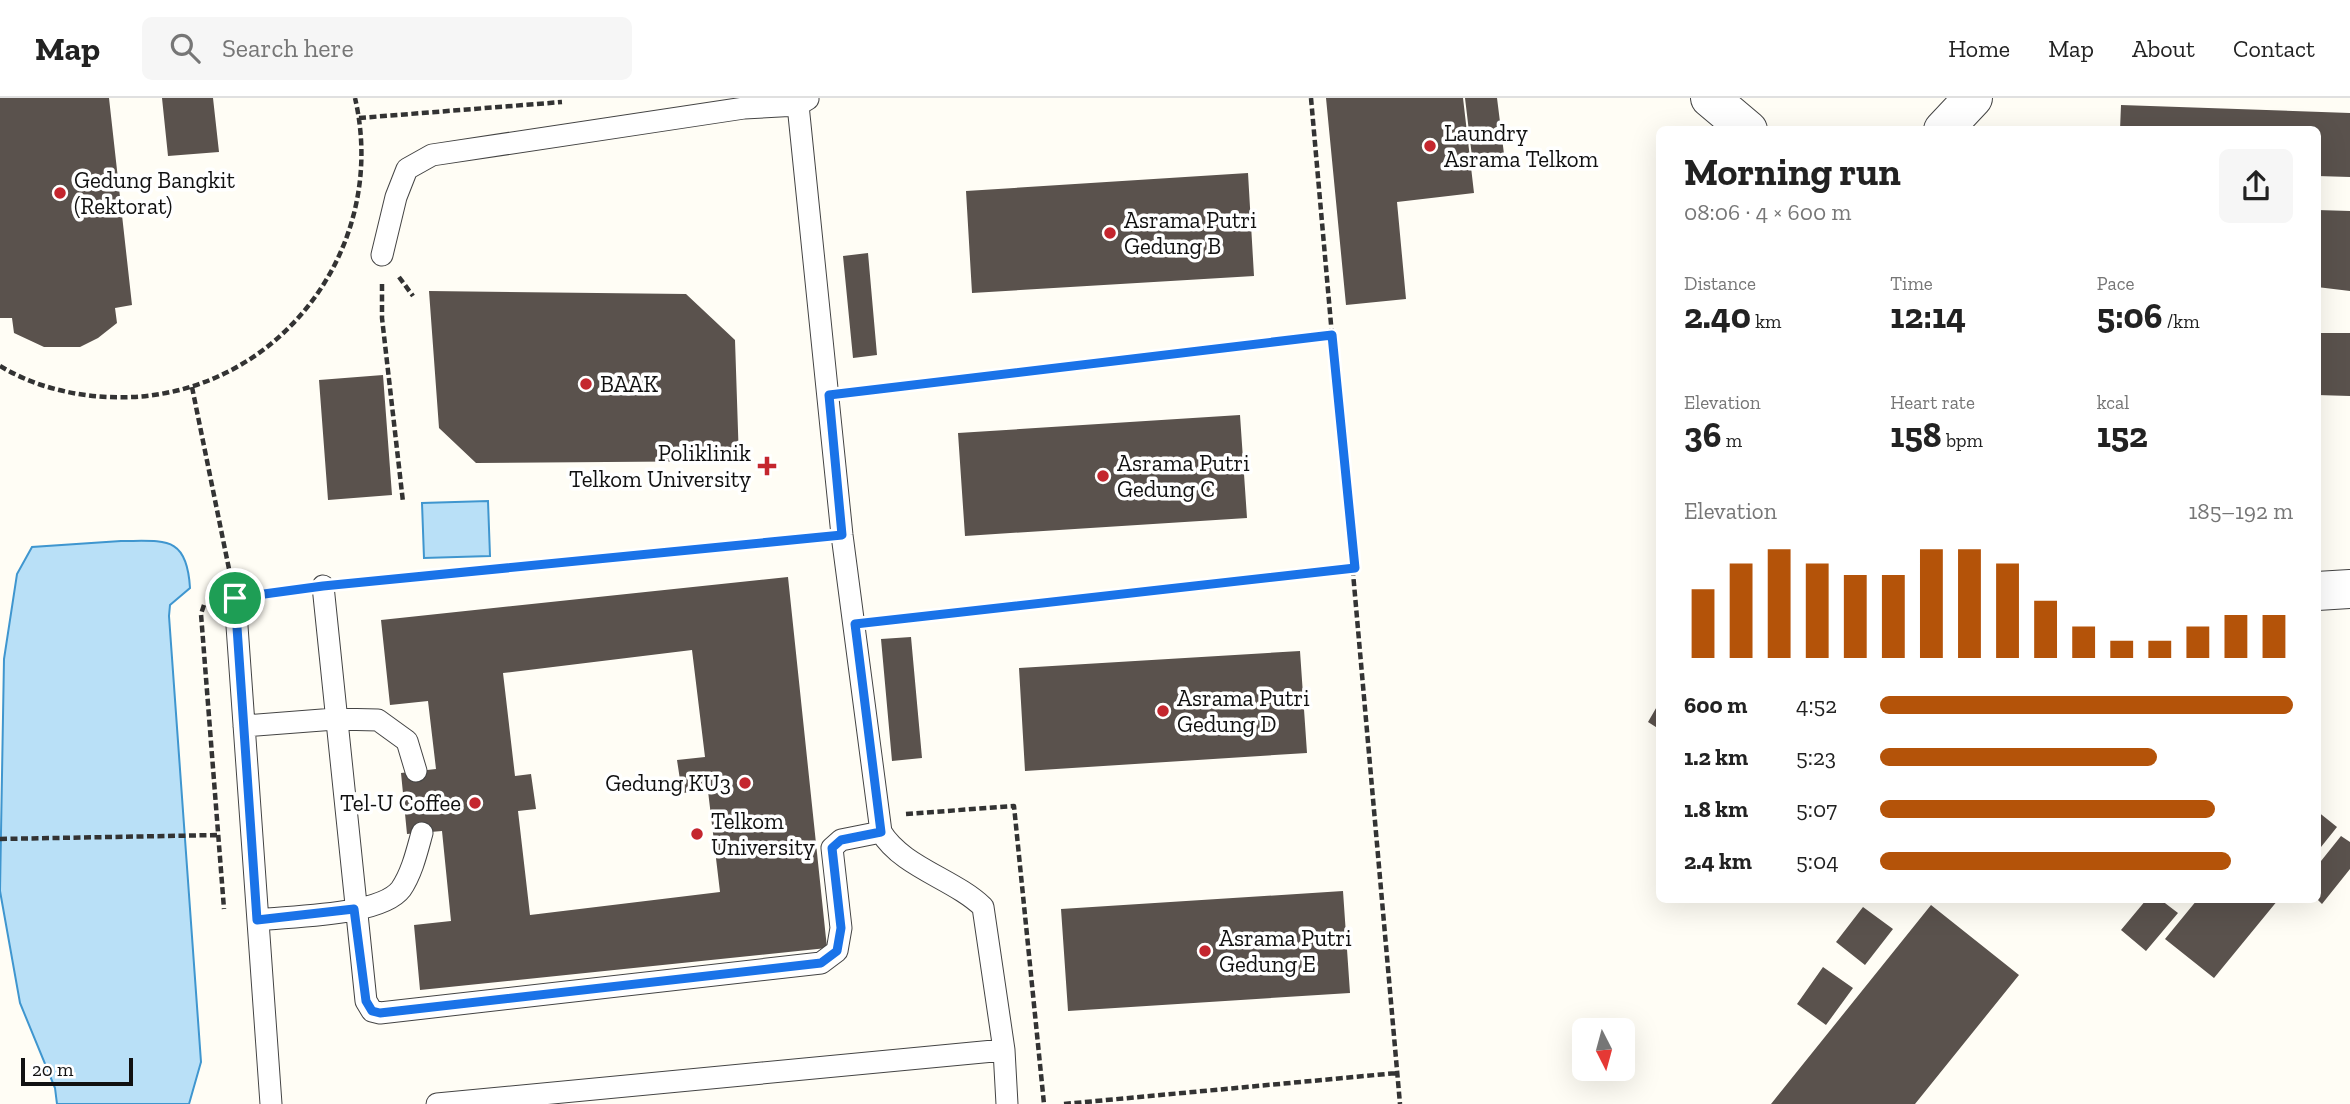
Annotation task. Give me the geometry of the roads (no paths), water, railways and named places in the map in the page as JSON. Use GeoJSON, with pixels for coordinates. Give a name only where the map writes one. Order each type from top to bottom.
{"type":"FeatureCollection","features":[{"type":"Feature","properties":{"kind":"street"},"geometry":{"type":"LineString","coordinates":[[1710,98],[1743,126]]}},
{"type":"Feature","properties":{"kind":"street"},"geometry":{"type":"LineString","coordinates":[[1947,126],[1973,98]]}},
{"type":"Feature","properties":{"kind":"street"},"geometry":{"type":"LineString","coordinates":[[2321,592],[2350,589]]}},
{"type":"Feature","properties":{"kind":"lane"},"geometry":{"type":"LineString","coordinates":[[382,255],[396,197],[407,169],[432,155],[744,108],[804,102],[842,535],[887,824],[896,850],[971,895],[983,907],[988,924],[1004,1050],[1007,1104]]}},
{"type":"Feature","properties":{"kind":"lane"},"geometry":{"type":"LineString","coordinates":[[323,586],[354,909],[366,1001],[372,1011],[380,1013],[821,963],[837,951],[841,928],[832,848],[841,840],[887,824]]}},
{"type":"Feature","properties":{"kind":"lane"},"geometry":{"type":"LineString","coordinates":[[235,598],[271,1104]]}},
{"type":"Feature","properties":{"kind":"lane"},"geometry":{"type":"LineString","coordinates":[[244,726],[335,719],[378,720],[407,741],[416,771]]}},
{"type":"Feature","properties":{"kind":"lane"},"geometry":{"type":"LineString","coordinates":[[257,920],[354,909],[384,902],[400,890],[415,858],[422,833]]}},
{"type":"Feature","properties":{"kind":"lane"},"geometry":{"type":"LineString","coordinates":[[437,1104],[1004,1050]]}},
{"type":"Feature","properties":{"kind":"water"},"geometry":{"type":"Polygon","coordinates":[[[488,501],[490,556],[424,558],[422,503],[488,501]]]}},
{"type":"Feature","properties":{"kind":"water"},"geometry":{"type":"Polygon","coordinates":[[[150,541],[171,545],[184,558],[188,571],[190,588],[170,605],[169,616],[201,1062],[189,1104],[57,1104],[55,1088],[20,1003],[0,891],[4,659],[17,574],[32,547],[150,541]]]}},
{"type":"Feature","properties":{"kind":"place","name":"Laundry Asrama Telkom"},"geometry":{"type":"Point","coordinates":[1430,146]}},
{"type":"Feature","properties":{"kind":"place","name":"Gedung Bangkit (Rektorat)"},"geometry":{"type":"Point","coordinates":[60,193]}},
{"type":"Feature","properties":{"kind":"place","name":"Asrama Putri Gedung B"},"geometry":{"type":"Point","coordinates":[1110,233]}},
{"type":"Feature","properties":{"kind":"place","name":"BAAK"},"geometry":{"type":"Point","coordinates":[586,384]}},
{"type":"Feature","properties":{"kind":"place","name":"Poliklinik Telkom University"},"geometry":{"type":"Point","coordinates":[767,466]}},
{"type":"Feature","properties":{"kind":"place","name":"Asrama Putri Gedung C"},"geometry":{"type":"Point","coordinates":[1103,476]}},
{"type":"Feature","properties":{"kind":"place","name":"Asrama Putri Gedung D"},"geometry":{"type":"Point","coordinates":[1163,711]}},
{"type":"Feature","properties":{"kind":"place","name":"Gedung KU3"},"geometry":{"type":"Point","coordinates":[745,783]}},
{"type":"Feature","properties":{"kind":"place","name":"Tel-U Coffee"},"geometry":{"type":"Point","coordinates":[475,803]}},
{"type":"Feature","properties":{"kind":"place","name":"Telkom University"},"geometry":{"type":"Point","coordinates":[697,834]}},
{"type":"Feature","properties":{"kind":"place","name":"Asrama Putri Gedung E"},"geometry":{"type":"Point","coordinates":[1205,951]}}]}
